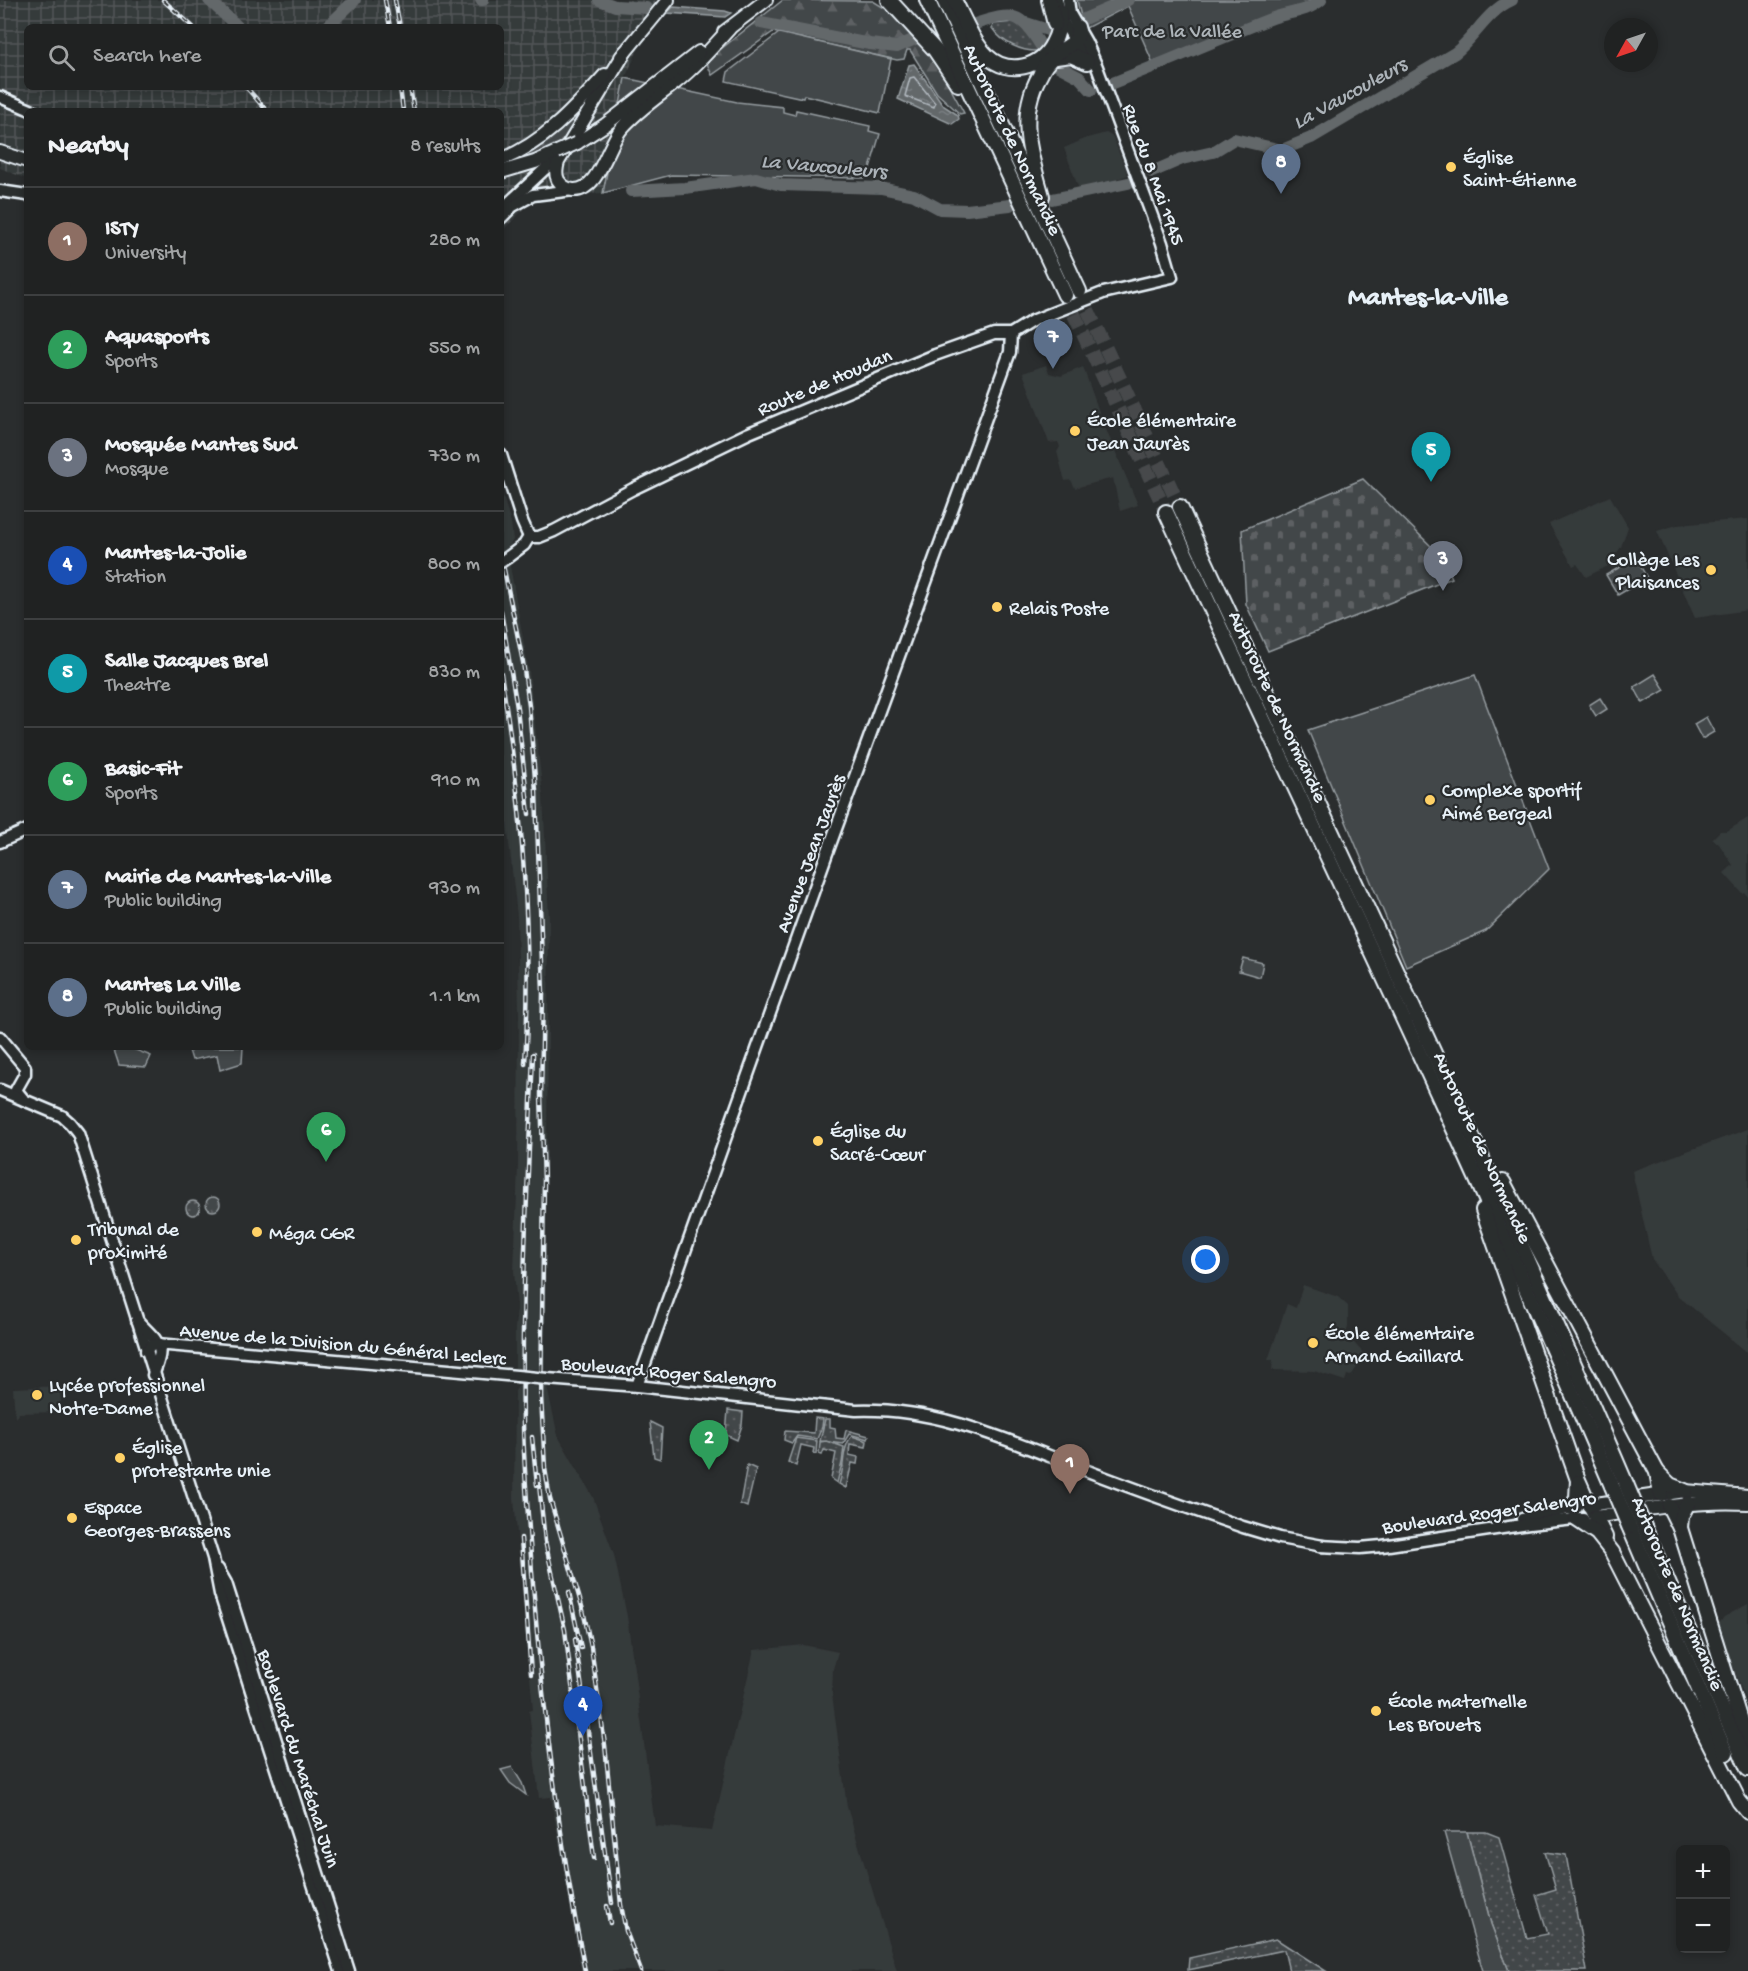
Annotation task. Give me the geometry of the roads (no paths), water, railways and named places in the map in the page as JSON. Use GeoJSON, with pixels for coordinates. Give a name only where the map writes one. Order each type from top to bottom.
{"type":"FeatureCollection","features":[{"type":"Feature","properties":{"kind":"highway"},"geometry":{"type":"LineString","coordinates":[[889,0],[935,50],[981,116]]}},
{"type":"Feature","properties":{"kind":"highway","name":"Autoroute de Normandie"},"geometry":{"type":"LineString","coordinates":[[927,0],[1065,295]]}},
{"type":"Feature","properties":{"kind":"highway","name":"Autoroute de Normandie"},"geometry":{"type":"LineString","coordinates":[[944,0],[1079,291]]}},
{"type":"Feature","properties":{"kind":"highway"},"geometry":{"type":"LineString","coordinates":[[954,0],[988,57],[1000,64],[1016,68],[1034,63],[1045,55],[1055,40],[1062,4]]}},
{"type":"Feature","properties":{"kind":"highway"},"geometry":{"type":"LineString","coordinates":[[1049,0],[1055,20],[1055,40]]}},
{"type":"Feature","properties":{"kind":"highway"},"geometry":{"type":"LineString","coordinates":[[1040,207],[1042,196],[1027,134],[1028,105],[1039,76],[1049,61],[1074,42],[1078,34],[1077,27]]}},
{"type":"Feature","properties":{"kind":"highway"},"geometry":{"type":"LineString","coordinates":[[1049,61],[1061,55],[1071,55],[1087,62]]}},
{"type":"Feature","properties":{"kind":"highway","name":"Autoroute de Normandie"},"geometry":{"type":"LineString","coordinates":[[1180,507],[1387,968]]}},
{"type":"Feature","properties":{"kind":"highway","name":"Autoroute de Normandie"},"geometry":{"type":"LineString","coordinates":[[1166,512],[1397,989],[1487,1166],[1548,1301],[1619,1485]]}},
{"type":"Feature","properties":{"kind":"highway","name":"Autoroute de Normandie"},"geometry":{"type":"LineString","coordinates":[[1397,989],[1480,1184],[1748,1769]]}},
{"type":"Feature","properties":{"kind":"highway"},"geometry":{"type":"LineString","coordinates":[[1487,1166],[1498,1174],[1657,1472],[1662,1496],[1680,1528],[1748,1746]]}},
{"type":"Feature","properties":{"kind":"highway"},"geometry":{"type":"LineString","coordinates":[[1480,1184],[1479,1200],[1578,1480],[1612,1552],[1739,1801],[1748,1812]]}},
{"type":"Feature","properties":{"kind":"highway"},"geometry":{"type":"LineString","coordinates":[[1657,1472],[1686,1497],[1680,1528]]}},
{"type":"Feature","properties":{"kind":"highway"},"geometry":{"type":"LineString","coordinates":[[1578,1480],[1574,1514],[1597,1533],[1612,1552]]}},
{"type":"Feature","properties":{"kind":"highway","name":"Autoroute de Normandie"},"geometry":{"type":"LineString","coordinates":[[1636,1524],[1748,1806]]}},
{"type":"Feature","properties":{"kind":"main road"},"geometry":{"type":"LineString","coordinates":[[504,158],[529,146],[553,129],[576,107],[668,0]]}},
{"type":"Feature","properties":{"kind":"main road"},"geometry":{"type":"LineString","coordinates":[[504,171],[535,162],[557,152],[625,110],[766,0]]}},
{"type":"Feature","properties":{"kind":"main road"},"geometry":{"type":"LineString","coordinates":[[1062,4],[1093,56],[1102,85]]}},
{"type":"Feature","properties":{"kind":"main road"},"geometry":{"type":"LineString","coordinates":[[1062,4],[1074,42],[1102,85]]}},
{"type":"Feature","properties":{"kind":"main road"},"geometry":{"type":"LineString","coordinates":[[504,215],[513,206],[533,195],[584,187],[597,174],[615,136],[629,120],[684,76],[729,28]]}},
{"type":"Feature","properties":{"kind":"main road"},"geometry":{"type":"LineString","coordinates":[[573,190],[560,182],[556,170],[558,162],[577,138],[625,52]]}},
{"type":"Feature","properties":{"kind":"main road","name":"Rue du 8 Mai 1945"},"geometry":{"type":"LineString","coordinates":[[1102,85],[1162,243],[1172,277]]}},
{"type":"Feature","properties":{"kind":"main road"},"geometry":{"type":"LineString","coordinates":[[0,97],[26,108]]}},
{"type":"Feature","properties":{"kind":"main road"},"geometry":{"type":"LineString","coordinates":[[504,207],[577,138]]}},
{"type":"Feature","properties":{"kind":"main road"},"geometry":{"type":"LineString","coordinates":[[0,152],[24,160]]}},
{"type":"Feature","properties":{"kind":"main road"},"geometry":{"type":"LineString","coordinates":[[0,191],[24,195]]}},
{"type":"Feature","properties":{"kind":"main road","name":"Route de Houdan"},"geometry":{"type":"LineString","coordinates":[[504,559],[524,545],[528,533],[539,537],[554,531],[640,485],[749,433],[934,355],[994,334],[1011,334],[1032,321],[1096,296],[1172,277]]}},
{"type":"Feature","properties":{"kind":"main road","name":"Avenue Jean Jaurès"},"geometry":{"type":"LineString","coordinates":[[637,1386],[820,872],[1010,352],[1011,334]]}},
{"type":"Feature","properties":{"kind":"main road"},"geometry":{"type":"LineString","coordinates":[[504,464],[528,533]]}},
{"type":"Feature","properties":{"kind":"main road"},"geometry":{"type":"LineString","coordinates":[[0,842],[24,831]]}},
{"type":"Feature","properties":{"kind":"main road"},"geometry":{"type":"LineString","coordinates":[[0,1037],[25,1067],[25,1074],[7,1091]]}},
{"type":"Feature","properties":{"kind":"main road","name":"Boulevard du Maréchal Juin"},"geometry":{"type":"LineString","coordinates":[[7,1091],[62,1116],[78,1133],[135,1317],[145,1332],[146,1351],[213,1558],[220,1594],[341,1971]]}},
{"type":"Feature","properties":{"kind":"main road"},"geometry":{"type":"LineString","coordinates":[[145,1332],[160,1345],[160,1358],[153,1375]]}},
{"type":"Feature","properties":{"kind":"main road","name":"Avenue de la Division du Général Leclerc"},"geometry":{"type":"LineString","coordinates":[[146,1351],[152,1352],[160,1345],[547,1379]]}},
{"type":"Feature","properties":{"kind":"main road","name":"Boulevard Roger Salengro"},"geometry":{"type":"LineString","coordinates":[[547,1379],[788,1402],[851,1403],[876,1410],[915,1413],[973,1427],[1243,1527],[1280,1538],[1323,1546],[1360,1548],[1529,1524],[1592,1510],[1646,1508],[1662,1496],[1748,1503]]}},
{"type":"Feature","properties":{"kind":"main road"},"geometry":{"type":"LineString","coordinates":[[1592,1510],[1662,1496]]}},
{"type":"Feature","properties":{"kind":"main road"},"geometry":{"type":"LineString","coordinates":[[1686,1497],[1748,1496]]}},
{"type":"Feature","properties":{"kind":"main road","name":"Boulevard Roger Salengro"},"geometry":{"type":"LineString","coordinates":[[1343,1546],[1515,1520],[1574,1514]]}},
{"type":"Feature","properties":{"kind":"main road"},"geometry":{"type":"LineString","coordinates":[[1411,1542],[1412,1539],[1426,1537],[1431,1533]]}},
{"type":"Feature","properties":{"kind":"main road","name":"Boulevard du Maréchal Juin"},"geometry":{"type":"LineString","coordinates":[[213,1558],[225,1583],[349,1971]]}},
{"type":"Feature","properties":{"kind":"water"},"geometry":{"type":"Polygon","coordinates":[[[673,7],[731,13],[725,17],[667,13],[673,7]]]}},
{"type":"Feature","properties":{"kind":"water"},"geometry":{"type":"Polygon","coordinates":[[[914,64],[944,106],[958,115],[959,119],[952,124],[898,99],[909,65],[914,64]]]}},
{"type":"Feature","properties":{"kind":"waterway","name":"La Vaucouleurs"},"geometry":{"type":"LineString","coordinates":[[209,0],[235,24]]}},
{"type":"Feature","properties":{"kind":"waterway","name":"La Vaucouleurs"},"geometry":{"type":"LineString","coordinates":[[330,24],[355,0]]}},
{"type":"Feature","properties":{"kind":"waterway","name":"La Vaucouleurs"},"geometry":{"type":"LineString","coordinates":[[599,0],[615,6],[646,8]]}},
{"type":"Feature","properties":{"kind":"waterway","name":"La Vaucouleurs"},"geometry":{"type":"LineString","coordinates":[[1084,19],[1128,0]]}},
{"type":"Feature","properties":{"kind":"waterway","name":"La Vaucouleurs"},"geometry":{"type":"LineString","coordinates":[[1110,84],[1270,19],[1303,10],[1321,0]]}},
{"type":"Feature","properties":{"kind":"waterway","name":"La Vaucouleurs"},"geometry":{"type":"LineString","coordinates":[[1152,172],[1182,159],[1213,152],[1234,139],[1282,150],[1311,138],[1455,53],[1489,17],[1512,0]]}},
{"type":"Feature","properties":{"kind":"waterway","name":"La Vaucouleurs"},"geometry":{"type":"LineString","coordinates":[[975,24],[999,17],[1014,17],[1027,26],[1041,46]]}},
{"type":"Feature","properties":{"kind":"waterway","name":"La Vaucouleurs"},"geometry":{"type":"LineString","coordinates":[[761,23],[897,47],[915,39]]}},
{"type":"Feature","properties":{"kind":"waterway","name":"La Vaucouleurs"},"geometry":{"type":"LineString","coordinates":[[1026,23],[1048,30]]}},
{"type":"Feature","properties":{"kind":"waterway","name":"La Vaucouleurs"},"geometry":{"type":"LineString","coordinates":[[1058,66],[1079,77],[1091,90]]}},
{"type":"Feature","properties":{"kind":"waterway","name":"La Vaucouleurs"},"geometry":{"type":"LineString","coordinates":[[631,191],[685,188],[756,178],[781,185],[881,188],[914,195],[940,209],[967,210],[1010,205]]}},
{"type":"Feature","properties":{"kind":"waterway","name":"La Vaucouleurs"},"geometry":{"type":"LineString","coordinates":[[1052,199],[1128,183]]}},
{"type":"Feature","properties":{"kind":"tunnel"},"geometry":{"type":"LineString","coordinates":[[1079,291],[1180,507]]}},
{"type":"Feature","properties":{"kind":"tunnel"},"geometry":{"type":"LineString","coordinates":[[1065,295],[1166,512]]}},
{"type":"Feature","properties":{"kind":"railway"},"geometry":{"type":"LineString","coordinates":[[163,0],[190,24]]}},
{"type":"Feature","properties":{"kind":"railway"},"geometry":{"type":"LineString","coordinates":[[385,0],[389,24]]}},
{"type":"Feature","properties":{"kind":"railway"},"geometry":{"type":"LineString","coordinates":[[395,0],[399,24]]}},
{"type":"Feature","properties":{"kind":"railway"},"geometry":{"type":"LineString","coordinates":[[249,90],[264,108]]}},
{"type":"Feature","properties":{"kind":"railway"},"geometry":{"type":"LineString","coordinates":[[400,90],[403,108]]}},
{"type":"Feature","properties":{"kind":"railway"},"geometry":{"type":"LineString","coordinates":[[410,90],[414,108]]}},
{"type":"Feature","properties":{"kind":"railway"},"geometry":{"type":"LineString","coordinates":[[504,570],[523,662],[536,791],[543,993],[541,1095],[544,1181],[541,1397],[545,1468],[550,1499],[583,1610],[591,1647],[605,1745],[621,1905],[626,1931],[641,1971]]}},
{"type":"Feature","properties":{"kind":"railway"},"geometry":{"type":"LineString","coordinates":[[504,629],[517,708],[529,814]]}},
{"type":"Feature","properties":{"kind":"railway"},"geometry":{"type":"LineString","coordinates":[[504,694],[515,771],[524,868],[528,966],[525,1064]]}},
{"type":"Feature","properties":{"kind":"railway"},"geometry":{"type":"LineString","coordinates":[[533,1054],[524,1285],[524,1461],[546,1722],[559,1822],[585,1971]]}},
{"type":"Feature","properties":{"kind":"railway"},"geometry":{"type":"LineString","coordinates":[[532,1437],[537,1485]]}},
{"type":"Feature","properties":{"kind":"railway"},"geometry":{"type":"LineString","coordinates":[[538,1475],[545,1541],[565,1630],[594,1858]]}},
{"type":"Feature","properties":{"kind":"railway"},"geometry":{"type":"LineString","coordinates":[[521,1538],[531,1674]]}},
{"type":"Feature","properties":{"kind":"railway"},"geometry":{"type":"LineString","coordinates":[[569,1592],[581,1648]]}},
{"type":"Feature","properties":{"kind":"railway"},"geometry":{"type":"LineString","coordinates":[[575,1639],[612,1903]]}},
{"type":"Feature","properties":{"kind":"railway"},"geometry":{"type":"LineString","coordinates":[[607,1906],[610,1923]]}},
{"type":"Feature","properties":{"kind":"place","name":"Église Saint-Étienne"},"geometry":{"type":"Point","coordinates":[1451,167]}},
{"type":"Feature","properties":{"kind":"place","name":"Mantes La Ville"},"geometry":{"type":"Point","coordinates":[1281,194]}},
{"type":"Feature","properties":{"kind":"place","name":"Mairie de Mantes-la-Ville"},"geometry":{"type":"Point","coordinates":[1053,369]}},
{"type":"Feature","properties":{"kind":"place","name":"École élémentaire Jean Jaurès"},"geometry":{"type":"Point","coordinates":[1075,431]}},
{"type":"Feature","properties":{"kind":"place","name":"Salle Jacques Brel"},"geometry":{"type":"Point","coordinates":[1431,482]}},
{"type":"Feature","properties":{"kind":"place","name":"Collège Les Plaisances"},"geometry":{"type":"Point","coordinates":[1711,570]}},
{"type":"Feature","properties":{"kind":"place","name":"Mosquée Mantes Sud"},"geometry":{"type":"Point","coordinates":[1443,591]}},
{"type":"Feature","properties":{"kind":"place","name":"Relais Poste"},"geometry":{"type":"Point","coordinates":[997,607]}},
{"type":"Feature","properties":{"kind":"place","name":"Complexe sportif Aimé Bergeal"},"geometry":{"type":"Point","coordinates":[1430,800]}},
{"type":"Feature","properties":{"kind":"place","name":"Église du Sacré-Cœur"},"geometry":{"type":"Point","coordinates":[818,1141]}},
{"type":"Feature","properties":{"kind":"place","name":"Basic-Fit"},"geometry":{"type":"Point","coordinates":[326,1162]}},
{"type":"Feature","properties":{"kind":"place","name":"Méga CGR"},"geometry":{"type":"Point","coordinates":[257,1232]}},
{"type":"Feature","properties":{"kind":"place","name":"Tribunal de proximité"},"geometry":{"type":"Point","coordinates":[76,1240]}},
{"type":"Feature","properties":{"kind":"place","name":"École élémentaire Armand Gaillard"},"geometry":{"type":"Point","coordinates":[1313,1343]}},
{"type":"Feature","properties":{"kind":"place","name":"Lycée professionnel Notre-Dame"},"geometry":{"type":"Point","coordinates":[37,1395]}},
{"type":"Feature","properties":{"kind":"place","name":"Église protestante unie"},"geometry":{"type":"Point","coordinates":[120,1458]}},
{"type":"Feature","properties":{"kind":"place","name":"Aquasports"},"geometry":{"type":"Point","coordinates":[709,1470]}},
{"type":"Feature","properties":{"kind":"place","name":"ISTY"},"geometry":{"type":"Point","coordinates":[1070,1494]}},
{"type":"Feature","properties":{"kind":"place","name":"Espace Georges-Brassens"},"geometry":{"type":"Point","coordinates":[72,1518]}},
{"type":"Feature","properties":{"kind":"place","name":"École maternelle Les Brouets"},"geometry":{"type":"Point","coordinates":[1376,1711]}},
{"type":"Feature","properties":{"kind":"place","name":"Mantes-la-Jolie"},"geometry":{"type":"Point","coordinates":[583,1736]}},
{"type":"Feature","properties":{"kind":"district","name":"Mantes-la-Ville"},"geometry":{"type":"Point","coordinates":[1428,295]}},
{"type":"Feature","properties":{"kind":"park label","name":"Parc de la Vallée"},"geometry":{"type":"Point","coordinates":[1172,30]}}]}
